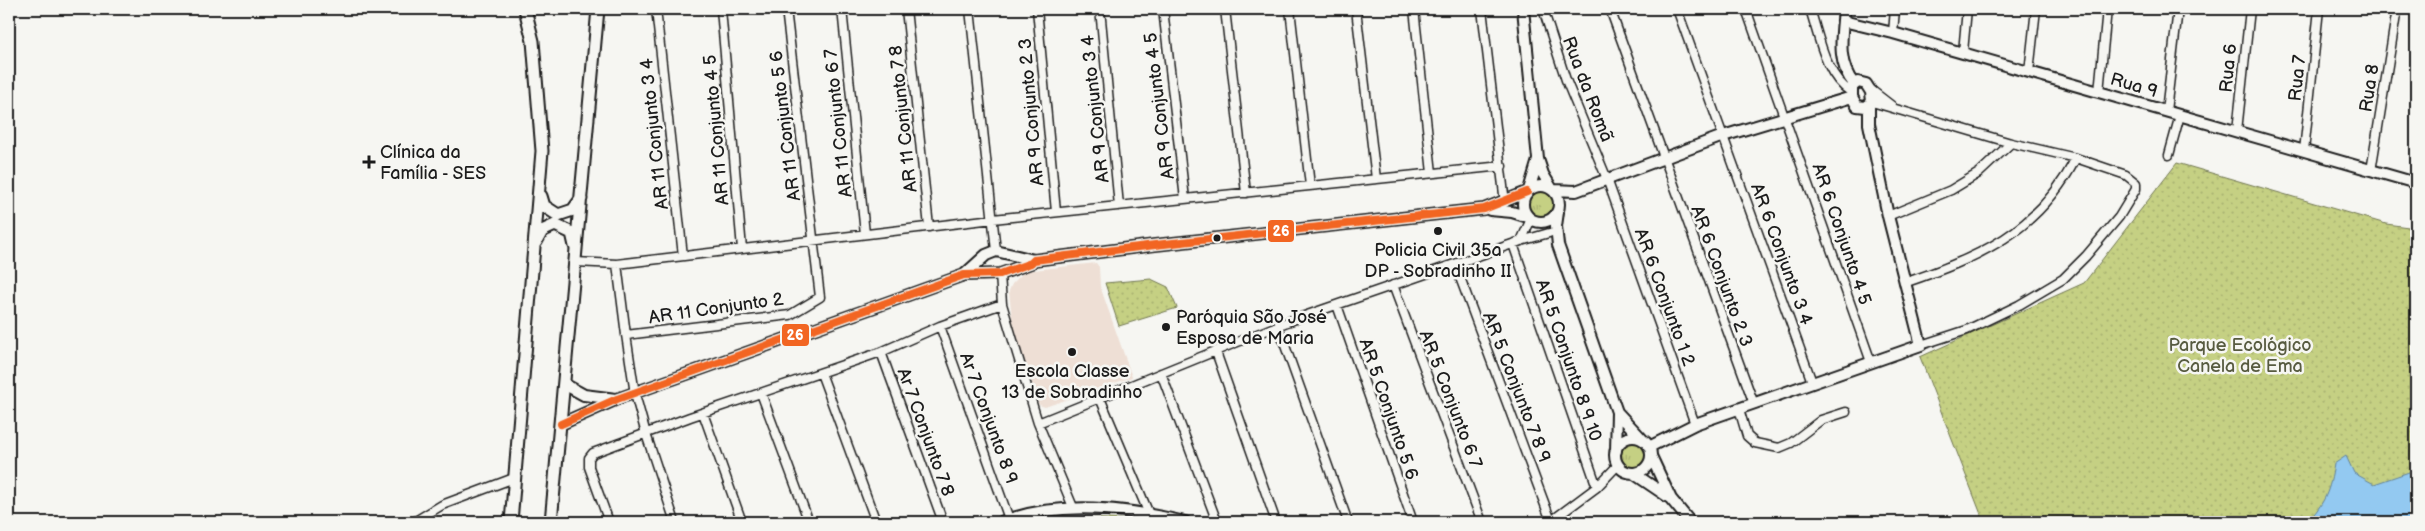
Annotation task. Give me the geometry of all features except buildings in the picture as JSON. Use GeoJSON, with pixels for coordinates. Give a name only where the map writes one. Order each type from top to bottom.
{"type":"FeatureCollection","features":[{"type":"Feature","properties":{"kind":"main road"},"geometry":{"type":"LineString","coordinates":[[511,522],[542,151],[534,42],[525,9]]}},
{"type":"Feature","properties":{"kind":"main road"},"geometry":{"type":"LineString","coordinates":[[551,522],[598,9]]}},
{"type":"Feature","properties":{"kind":"main road"},"geometry":{"type":"LineString","coordinates":[[540,189],[544,206],[558,215],[573,210],[582,198]]}},
{"type":"Feature","properties":{"kind":"main road"},"geometry":{"type":"LineString","coordinates":[[535,246],[542,230],[555,225],[572,233],[576,256]]}},
{"type":"Feature","properties":{"kind":"street","name":"AR 11 Conjunto 3 4"},"geometry":{"type":"LineString","coordinates":[[656,9],[683,256]]}},
{"type":"Feature","properties":{"kind":"street","name":"AR 11 Conjunto 4 5"},"geometry":{"type":"LineString","coordinates":[[721,9],[742,249]]}},
{"type":"Feature","properties":{"kind":"street","name":"AR 11 Conjunto 5 6"},"geometry":{"type":"LineString","coordinates":[[786,9],[814,240]]}},
{"type":"Feature","properties":{"kind":"street","name":"AR 11 Conjunto 6 7"},"geometry":{"type":"LineString","coordinates":[[842,9],[864,234]]}},
{"type":"Feature","properties":{"kind":"street","name":"AR 11 Conjunto 7 8"},"geometry":{"type":"LineString","coordinates":[[906,9],[929,227]]}},
{"type":"Feature","properties":{"kind":"street"},"geometry":{"type":"LineString","coordinates":[[970,9],[996,253],[987,265],[996,274],[1002,304],[1038,423],[1073,508]]}},
{"type":"Feature","properties":{"kind":"street","name":"AR 9 Conjunto 2 3"},"geometry":{"type":"LineString","coordinates":[[1037,9],[1056,212]]}},
{"type":"Feature","properties":{"kind":"street","name":"AR 9 Conjunto 3 4"},"geometry":{"type":"LineString","coordinates":[[1100,9],[1119,206]]}},
{"type":"Feature","properties":{"kind":"street","name":"AR 9 Conjunto 4 5"},"geometry":{"type":"LineString","coordinates":[[1163,9],[1185,199]]}},
{"type":"Feature","properties":{"kind":"street"},"geometry":{"type":"LineString","coordinates":[[1225,9],[1246,192]]}},
{"type":"Feature","properties":{"kind":"street"},"geometry":{"type":"LineString","coordinates":[[1290,9],[1310,186]]}},
{"type":"Feature","properties":{"kind":"street"},"geometry":{"type":"LineString","coordinates":[[1356,9],[1376,179]]}},
{"type":"Feature","properties":{"kind":"street"},"geometry":{"type":"LineString","coordinates":[[1414,9],[1432,173]]}},
{"type":"Feature","properties":{"kind":"street"},"geometry":{"type":"LineString","coordinates":[[1482,9],[1505,202]]}},
{"type":"Feature","properties":{"kind":"street"},"geometry":{"type":"LineString","coordinates":[[1523,9],[1538,160],[1543,174],[1560,202],[1556,226],[1558,245],[1617,412],[1616,451],[1618,465],[1622,470],[1634,473],[1671,499],[1690,522]]}},
{"type":"Feature","properties":{"kind":"street","name":"Rua da Romã"},"geometry":{"type":"LineString","coordinates":[[1543,9],[1566,80],[1607,179]]}},
{"type":"Feature","properties":{"kind":"street","name":"AR 6 Conjunto 2 3"},"geometry":{"type":"LineString","coordinates":[[1610,9],[1754,404]]}},
{"type":"Feature","properties":{"kind":"street","name":"AR 6 Conjunto 3 4"},"geometry":{"type":"LineString","coordinates":[[1677,9],[1812,382]]}},
{"type":"Feature","properties":{"kind":"street","name":"AR 6 Conjunto 4 5"},"geometry":{"type":"LineString","coordinates":[[1746,9],[1871,362]]}},
{"type":"Feature","properties":{"kind":"street"},"geometry":{"type":"LineString","coordinates":[[1810,9],[1833,75],[1840,86],[1852,91]]}},
{"type":"Feature","properties":{"kind":"street"},"geometry":{"type":"LineString","coordinates":[[1844,9],[1843,67],[1858,106],[1869,124]]}},
{"type":"Feature","properties":{"kind":"street"},"geometry":{"type":"LineString","coordinates":[[1893,33],[1895,9]]}},
{"type":"Feature","properties":{"kind":"street"},"geometry":{"type":"LineString","coordinates":[[1963,52],[1966,9]]}},
{"type":"Feature","properties":{"kind":"street"},"geometry":{"type":"LineString","coordinates":[[2029,72],[2036,9]]}},
{"type":"Feature","properties":{"kind":"street"},"geometry":{"type":"LineString","coordinates":[[2099,92],[2107,9]]}},
{"type":"Feature","properties":{"kind":"street"},"geometry":{"type":"LineString","coordinates":[[2166,111],[2178,9]]}},
{"type":"Feature","properties":{"kind":"street","name":"Rua 6"},"geometry":{"type":"LineString","coordinates":[[2237,131],[2250,9]]}},
{"type":"Feature","properties":{"kind":"street","name":"Rua 7"},"geometry":{"type":"LineString","coordinates":[[2304,151],[2319,9]]}},
{"type":"Feature","properties":{"kind":"street","name":"Rua 8"},"geometry":{"type":"LineString","coordinates":[[2372,171],[2396,9]]}},
{"type":"Feature","properties":{"kind":"street","name":"Rua 9"},"geometry":{"type":"LineString","coordinates":[[1843,21],[1963,52],[2416,183]]}},
{"type":"Feature","properties":{"kind":"street"},"geometry":{"type":"LineString","coordinates":[[560,424],[617,399],[964,275],[996,253],[1034,260],[1484,209],[1542,186],[1574,191],[1852,91],[1862,82],[1898,109]]}},
{"type":"Feature","properties":{"kind":"street"},"geometry":{"type":"LineString","coordinates":[[1870,89],[1869,124],[1888,216],[1921,345]]}},
{"type":"Feature","properties":{"kind":"street"},"geometry":{"type":"LineString","coordinates":[[1648,447],[1695,424],[1967,330],[2019,304],[2063,279],[2086,256],[2119,217],[2136,189],[2136,183],[2132,179],[2076,158],[2011,143],[1898,109],[1871,104],[1862,108],[1858,106]]}},
{"type":"Feature","properties":{"kind":"street"},"geometry":{"type":"LineString","coordinates":[[2169,155],[2180,115]]}},
{"type":"Feature","properties":{"kind":"street"},"geometry":{"type":"LineString","coordinates":[[1888,216],[1951,190],[1979,173],[2011,143]]}},
{"type":"Feature","properties":{"kind":"street"},"geometry":{"type":"LineString","coordinates":[[1904,283],[1937,272],[1991,247],[2023,226],[2047,205],[2064,182],[2076,158]]}},
{"type":"Feature","properties":{"kind":"street"},"geometry":{"type":"LineString","coordinates":[[1538,160],[1523,202],[1525,213],[1549,233],[1558,245]]}},
{"type":"Feature","properties":{"kind":"street"},"geometry":{"type":"LineString","coordinates":[[576,256],[617,264],[1056,212],[1502,166]]}},
{"type":"Feature","properties":{"kind":"street","name":"AR 6 Conjunto 1 2"},"geometry":{"type":"LineString","coordinates":[[1607,179],[1695,424]]}},
{"type":"Feature","properties":{"kind":"street"},"geometry":{"type":"LineString","coordinates":[[1484,209],[1512,212],[1533,220],[1550,220],[1574,191]]}},
{"type":"Feature","properties":{"kind":"street"},"geometry":{"type":"LineString","coordinates":[[1517,242],[1533,220]]}},
{"type":"Feature","properties":{"kind":"street"},"geometry":{"type":"LineString","coordinates":[[1038,423],[1278,326],[1517,242],[1549,233]]}},
{"type":"Feature","properties":{"kind":"street","name":"AR 11 Conjunto 2"},"geometry":{"type":"LineString","coordinates":[[617,264],[626,335],[790,314],[820,297],[814,240]]}},
{"type":"Feature","properties":{"kind":"street","name":"AR 5 Conjunto 8 9 10"},"geometry":{"type":"LineString","coordinates":[[1517,242],[1597,486]]}},
{"type":"Feature","properties":{"kind":"street"},"geometry":{"type":"LineString","coordinates":[[996,253],[1012,263],[1011,270]]}},
{"type":"Feature","properties":{"kind":"street"},"geometry":{"type":"LineString","coordinates":[[964,275],[996,274],[1031,263],[1034,260]]}},
{"type":"Feature","properties":{"kind":"street","name":"AR 5 Conjunto 7 8 9"},"geometry":{"type":"LineString","coordinates":[[1455,264],[1551,522]]}},
{"type":"Feature","properties":{"kind":"street","name":"AR 5 Conjunto 6 7"},"geometry":{"type":"LineString","coordinates":[[1393,286],[1482,522]]}},
{"type":"Feature","properties":{"kind":"street"},"geometry":{"type":"LineString","coordinates":[[609,522],[589,467],[589,458],[593,453],[881,352],[940,326],[1002,304]]}},
{"type":"Feature","properties":{"kind":"street","name":"AR 5 Conjunto 5 6"},"geometry":{"type":"LineString","coordinates":[[1337,305],[1413,522]]}},
{"type":"Feature","properties":{"kind":"street","name":"Ar 7 Conjunto 8 9"},"geometry":{"type":"LineString","coordinates":[[940,326],[1005,521]]}},
{"type":"Feature","properties":{"kind":"street"},"geometry":{"type":"LineString","coordinates":[[1278,326],[1348,522]]}},
{"type":"Feature","properties":{"kind":"street"},"geometry":{"type":"LineString","coordinates":[[626,335],[635,394],[675,522]]}},
{"type":"Feature","properties":{"kind":"street","name":"Ar 7 Conjunto 7 8"},"geometry":{"type":"LineString","coordinates":[[881,352],[943,522]]}},
{"type":"Feature","properties":{"kind":"street"},"geometry":{"type":"LineString","coordinates":[[1216,352],[1276,522]]}},
{"type":"Feature","properties":{"kind":"street"},"geometry":{"type":"LineString","coordinates":[[821,372],[876,522]]}},
{"type":"Feature","properties":{"kind":"street"},"geometry":{"type":"LineString","coordinates":[[1161,373],[1217,522]]}},
{"type":"Feature","properties":{"kind":"street"},"geometry":{"type":"LineString","coordinates":[[564,384],[584,395],[617,399]]}},
{"type":"Feature","properties":{"kind":"street"},"geometry":{"type":"LineString","coordinates":[[761,393],[809,522]]}},
{"type":"Feature","properties":{"kind":"street"},"geometry":{"type":"LineString","coordinates":[[1100,398],[1149,514]]}},
{"type":"Feature","properties":{"kind":"street"},"geometry":{"type":"LineString","coordinates":[[1739,409],[1747,436],[1755,443],[1779,448],[1792,443],[1821,420],[1846,412]]}},
{"type":"Feature","properties":{"kind":"street"},"geometry":{"type":"LineString","coordinates":[[1617,412],[1648,447],[1671,499]]}},
{"type":"Feature","properties":{"kind":"street"},"geometry":{"type":"LineString","coordinates":[[703,413],[742,522]]}},
{"type":"Feature","properties":{"kind":"street"},"geometry":{"type":"LineString","coordinates":[[1616,451],[1624,440],[1636,438],[1648,447]]}},
{"type":"Feature","properties":{"kind":"street"},"geometry":{"type":"LineString","coordinates":[[1634,473],[1644,470],[1648,447]]}},
{"type":"Feature","properties":{"kind":"street"},"geometry":{"type":"LineString","coordinates":[[1551,522],[1597,486],[1618,465]]}},
{"type":"Feature","properties":{"kind":"street"},"geometry":{"type":"LineString","coordinates":[[414,522],[442,505],[514,478]]}},
{"type":"Feature","properties":{"kind":"street"},"geometry":{"type":"LineString","coordinates":[[1005,521],[1073,508],[1149,514],[1185,522]]}},
{"type":"Feature","properties":{"kind":"shaded area","name":"Escola Classe 13 de Sobradinho"},"geometry":{"type":"Polygon","coordinates":[[[1096,263],[1099,267],[1100,286],[1132,377],[1045,407],[1039,405],[1013,328],[1009,291],[1012,284],[1025,271],[1096,263]]]}},
{"type":"Feature","properties":{"kind":"green space","name":"Parque Ecológico Canela de Ema"},"geometry":{"type":"Polygon","coordinates":[[[2177,163],[2386,224],[2416,228],[2416,522],[1984,522],[1920,357],[2084,283],[2177,163]]]}},
{"type":"Feature","properties":{"kind":"green space"},"geometry":{"type":"Polygon","coordinates":[[[1541,190],[1551,194],[1555,204],[1551,214],[1541,218],[1531,214],[1527,204],[1531,194],[1541,190]]]}},
{"type":"Feature","properties":{"kind":"green space"},"geometry":{"type":"Polygon","coordinates":[[[1151,279],[1168,287],[1177,308],[1119,326],[1105,283],[1151,279]]]}},
{"type":"Feature","properties":{"kind":"green space"},"geometry":{"type":"Polygon","coordinates":[[[1634,443],[1644,447],[1648,457],[1644,467],[1634,471],[1624,467],[1620,457],[1624,447],[1634,443]]]}},
{"type":"Feature","properties":{"kind":"green space"},"geometry":{"type":"Polygon","coordinates":[[[1072,518],[1143,520],[1154,522],[1051,522],[1072,518]]]}},
{"type":"Feature","properties":{"kind":"water"},"geometry":{"type":"Polygon","coordinates":[[[2346,456],[2354,473],[2374,484],[2412,471],[2416,472],[2416,522],[2307,522],[2326,496],[2334,464],[2346,456]]]}},
{"type":"Feature","properties":{"kind":"transit line","name":"26"},"geometry":{"type":"LineString","coordinates":[[561,424],[617,399],[964,275],[1000,274],[1031,263],[1034,260],[1484,209],[1527,192]]}},
{"type":"Feature","properties":{"kind":"place","name":"Clínica da Família - SES"},"geometry":{"type":"Point","coordinates":[369,162]}},
{"type":"Feature","properties":{"kind":"place","name":"Policia Civil 35a DP - Sobradinho II"},"geometry":{"type":"Point","coordinates":[1438,231]}},
{"type":"Feature","properties":{"kind":"place","name":"Paróquia São José Esposa de Maria"},"geometry":{"type":"Point","coordinates":[1166,327]}},
{"type":"Feature","properties":{"kind":"place","name":"Escola Classe 13 de Sobradinho"},"geometry":{"type":"Point","coordinates":[1072,352]}}]}
